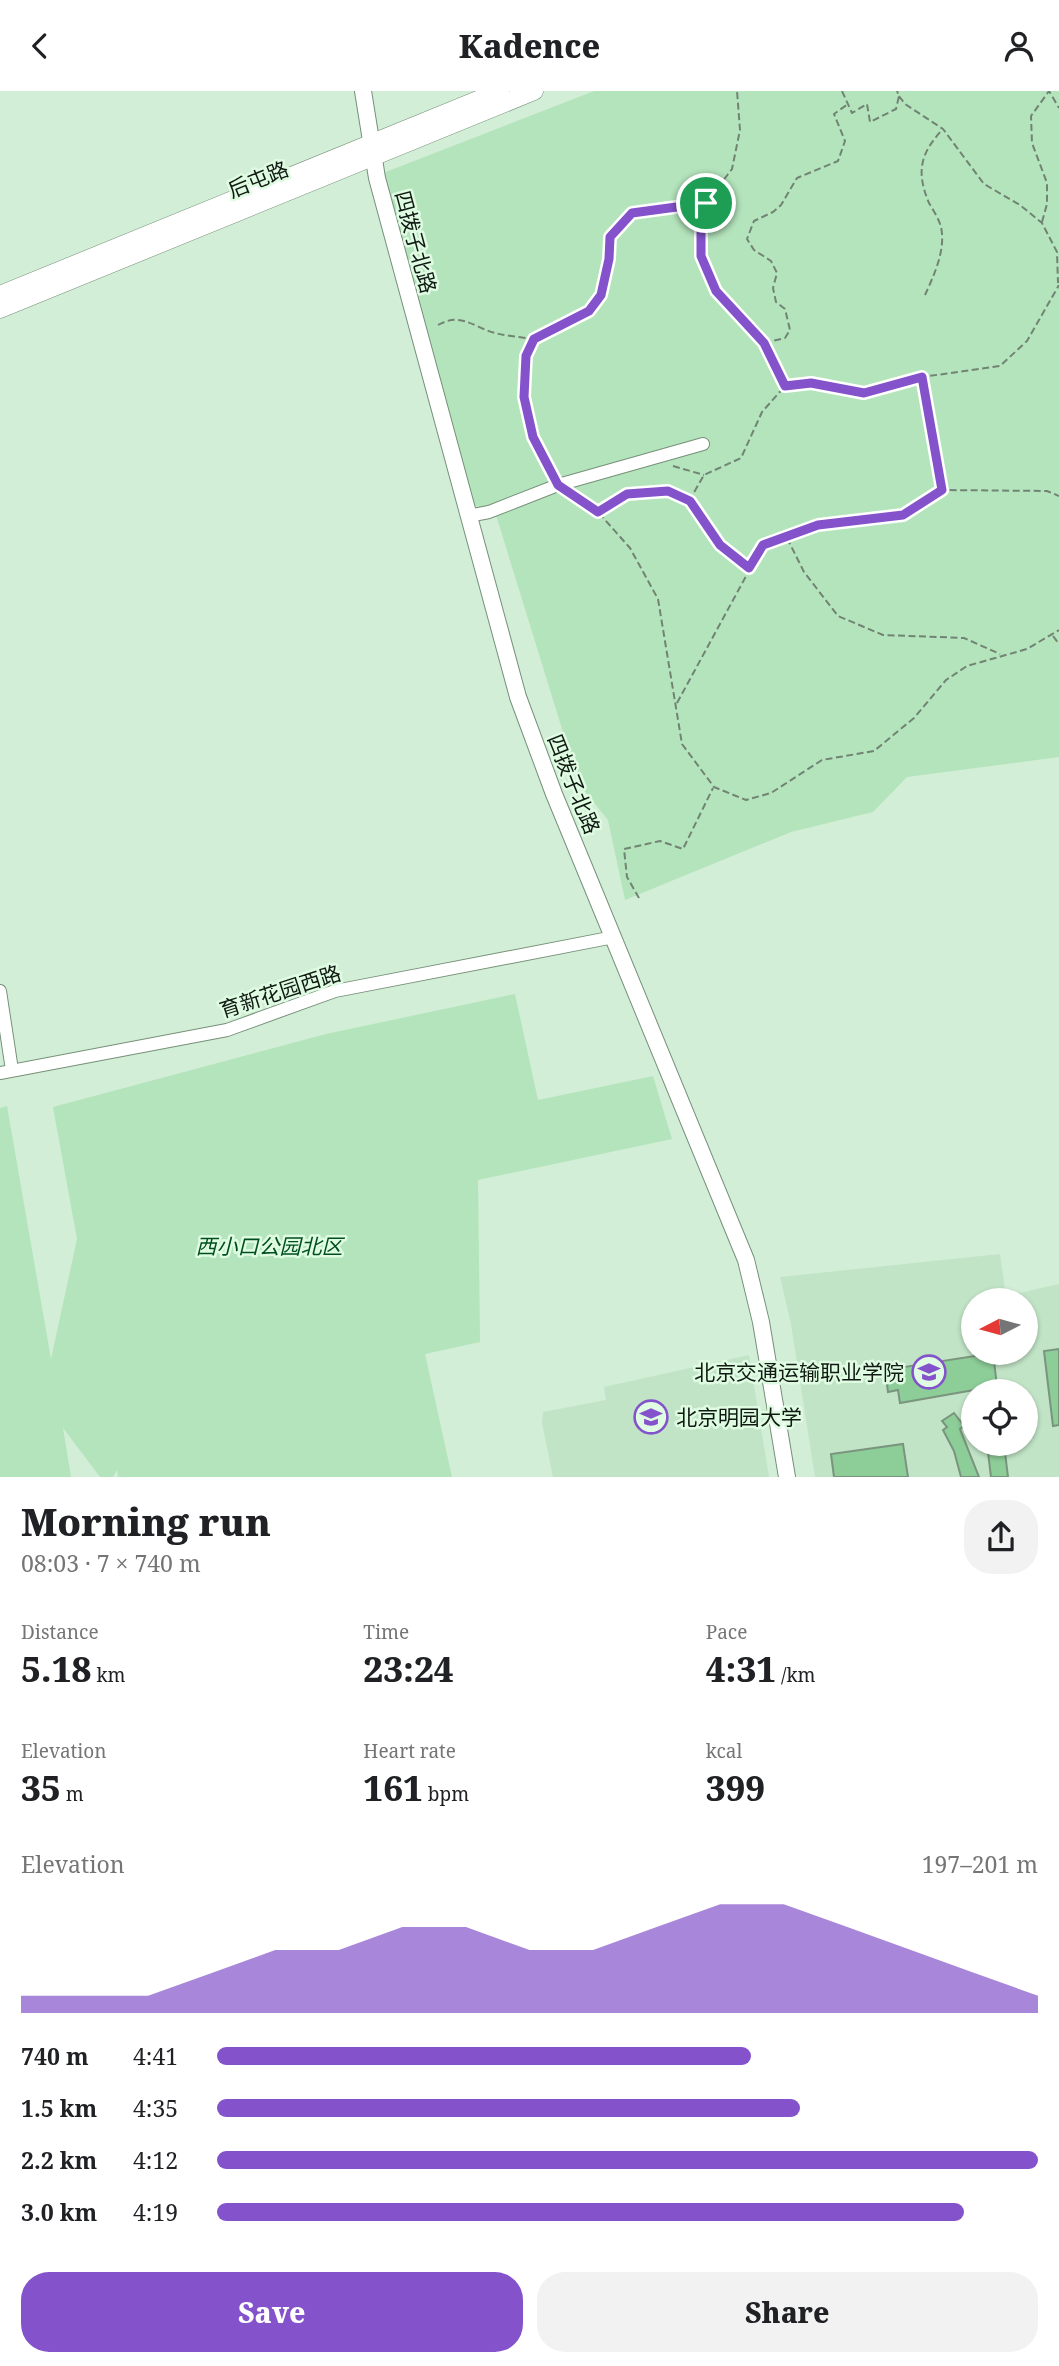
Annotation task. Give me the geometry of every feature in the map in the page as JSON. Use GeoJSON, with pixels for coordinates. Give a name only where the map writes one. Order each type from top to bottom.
{"type":"FeatureCollection","features":[{"type":"Feature","properties":{"kind":"main road","name":"后屯路"},"geometry":{"type":"LineString","coordinates":[[0,309],[372,150],[499,91]]}},
{"type":"Feature","properties":{"kind":"main road","name":"后屯路"},"geometry":{"type":"LineString","coordinates":[[0,295],[372,150],[534,91]]}},
{"type":"Feature","properties":{"kind":"street","name":"四拨子北路"},"geometry":{"type":"LineString","coordinates":[[363,91],[372,150],[468,516],[522,707],[554,794],[746,1260],[761,1322],[787,1477]]}},
{"type":"Feature","properties":{"kind":"street"},"geometry":{"type":"LineString","coordinates":[[468,516],[489,512],[558,485],[703,445]]}},
{"type":"Feature","properties":{"kind":"street","name":"育新花园西路"},"geometry":{"type":"LineString","coordinates":[[6,1071],[227,1030],[335,991],[614,937]]}},
{"type":"Feature","properties":{"kind":"street"},"geometry":{"type":"LineString","coordinates":[[0,991],[6,1071]]}},
{"type":"Feature","properties":{"kind":"path"},"geometry":{"type":"LineString","coordinates":[[737,91],[740,130],[732,169],[706,203],[701,233],[701,256],[716,291],[764,343],[785,386]]}},
{"type":"Feature","properties":{"kind":"path"},"geometry":{"type":"LineString","coordinates":[[842,91],[852,113],[867,104],[870,122],[895,109],[900,96]]}},
{"type":"Feature","properties":{"kind":"path"},"geometry":{"type":"LineString","coordinates":[[690,501],[705,475],[741,458],[762,412],[785,386],[811,383],[864,393],[922,377],[1000,366],[1027,341],[1059,284],[1057,252],[1042,223],[1020,205],[984,184],[943,129],[905,104],[897,91]]}},
{"type":"Feature","properties":{"kind":"path"},"geometry":{"type":"LineString","coordinates":[[1042,223],[1047,204],[1047,183],[1032,143],[1031,115],[1049,91],[1059,108]]}},
{"type":"Feature","properties":{"kind":"path"},"geometry":{"type":"LineString","coordinates":[[764,343],[785,338],[790,330],[785,309],[776,302],[773,288],[776,272],[771,261],[754,250],[747,239],[754,221],[773,212],[797,178],[838,161],[845,141],[834,114],[848,104]]}},
{"type":"Feature","properties":{"kind":"path"},"geometry":{"type":"LineString","coordinates":[[925,295],[939,264],[941,229],[926,195],[921,173],[925,148],[943,129]]}},
{"type":"Feature","properties":{"kind":"path"},"geometry":{"type":"LineString","coordinates":[[438,325],[448,319],[460,318],[494,333],[534,339],[589,311],[601,295],[609,259],[610,237],[632,213],[706,203]]}},
{"type":"Feature","properties":{"kind":"path"},"geometry":{"type":"LineString","coordinates":[[534,339],[526,356],[524,397],[533,437],[558,485],[598,512],[630,548],[658,599],[682,744],[714,787],[747,800],[771,793],[822,760],[873,751],[914,718],[946,680],[967,666],[1027,649],[1059,630]]}},
{"type":"Feature","properties":{"kind":"path"},"geometry":{"type":"LineString","coordinates":[[922,377],[942,490]]}},
{"type":"Feature","properties":{"kind":"path"},"geometry":{"type":"LineString","coordinates":[[663,456],[669,465],[705,475]]}},
{"type":"Feature","properties":{"kind":"path"},"geometry":{"type":"LineString","coordinates":[[676,706],[763,545],[818,525],[903,515],[942,490],[1047,491],[1059,496]]}},
{"type":"Feature","properties":{"kind":"path"},"geometry":{"type":"LineString","coordinates":[[598,512],[627,494],[668,491],[690,501],[720,545],[749,568]]}},
{"type":"Feature","properties":{"kind":"path"},"geometry":{"type":"LineString","coordinates":[[786,536],[804,572],[838,616],[883,635],[964,638],[1001,655]]}},
{"type":"Feature","properties":{"kind":"path"},"geometry":{"type":"LineString","coordinates":[[1053,636],[1059,644]]}},
{"type":"Feature","properties":{"kind":"path"},"geometry":{"type":"LineString","coordinates":[[639,898],[627,877],[624,849],[660,841],[683,849],[714,787]]}},
{"type":"Feature","properties":{"kind":"shaded area","name":"北京交通运输职业学院"},"geometry":{"type":"Polygon","coordinates":[[[1000,1254],[1005,1288],[961,1288],[961,1365],[1038,1365],[1038,1289],[1059,1284],[1059,1477],[815,1477],[791,1324],[780,1277],[1000,1254]]]}},
{"type":"Feature","properties":{"kind":"shaded area","name":"北京明园大学"},"geometry":{"type":"Polygon","coordinates":[[[749,1355],[769,1477],[553,1477],[542,1423],[543,1412],[606,1400],[604,1387],[749,1355]]]}},
{"type":"Feature","properties":{"kind":"green space"},"geometry":{"type":"Polygon","coordinates":[[[594,91],[1059,91],[1059,757],[907,777],[873,812],[791,832],[625,900],[608,820],[579,784],[496,515],[468,502],[378,175],[594,91]]]}},
{"type":"Feature","properties":{"kind":"green space","name":"西小口公园北区"},"geometry":{"type":"Polygon","coordinates":[[[515,994],[538,1100],[653,1076],[672,1139],[478,1180],[480,1342],[425,1354],[452,1477],[118,1477],[117,1470],[113,1477],[100,1477],[63,1428],[71,1477],[0,1477],[0,1108],[7,1106],[51,1359],[77,1239],[53,1107],[326,1034],[515,994]]]}},
{"type":"Feature","properties":{"kind":"building"},"geometry":{"type":"Polygon","coordinates":[[[1059,1349],[1059,1425],[1053,1426],[1044,1351],[1059,1349]]]}},
{"type":"Feature","properties":{"kind":"building"},"geometry":{"type":"Polygon","coordinates":[[[961,1358],[961,1365],[994,1365],[996,1379],[961,1379],[961,1392],[900,1403],[898,1390],[888,1392],[885,1370],[961,1358]]]}},
{"type":"Feature","properties":{"kind":"building"},"geometry":{"type":"Polygon","coordinates":[[[954,1413],[961,1422],[961,1456],[971,1456],[979,1477],[961,1477],[954,1451],[943,1430],[947,1427],[942,1421],[954,1413]]]}},
{"type":"Feature","properties":{"kind":"building"},"geometry":{"type":"Polygon","coordinates":[[[903,1444],[908,1477],[834,1477],[831,1454],[903,1444]]]}},
{"type":"Feature","properties":{"kind":"building"},"geometry":{"type":"Polygon","coordinates":[[[988,1456],[1005,1456],[1008,1477],[991,1477],[988,1456]]]}},
{"type":"Feature","properties":{"kind":"place","name":"北京交通运输职业学院"},"geometry":{"type":"Point","coordinates":[929,1372]}},
{"type":"Feature","properties":{"kind":"place","name":"北京明园大学"},"geometry":{"type":"Point","coordinates":[651,1417]}},
{"type":"Feature","properties":{"kind":"route"},"geometry":{"type":"LineString","coordinates":[[706,203],[701,233],[701,256],[716,291],[764,343],[785,386],[811,383],[864,393],[922,377],[942,490],[903,515],[818,525],[763,545],[749,568],[720,545],[690,501],[668,491],[627,494],[598,512],[558,485],[533,437],[524,397],[526,356],[534,339],[589,311],[601,295],[609,259],[610,237],[632,213],[706,203]]}}]}
